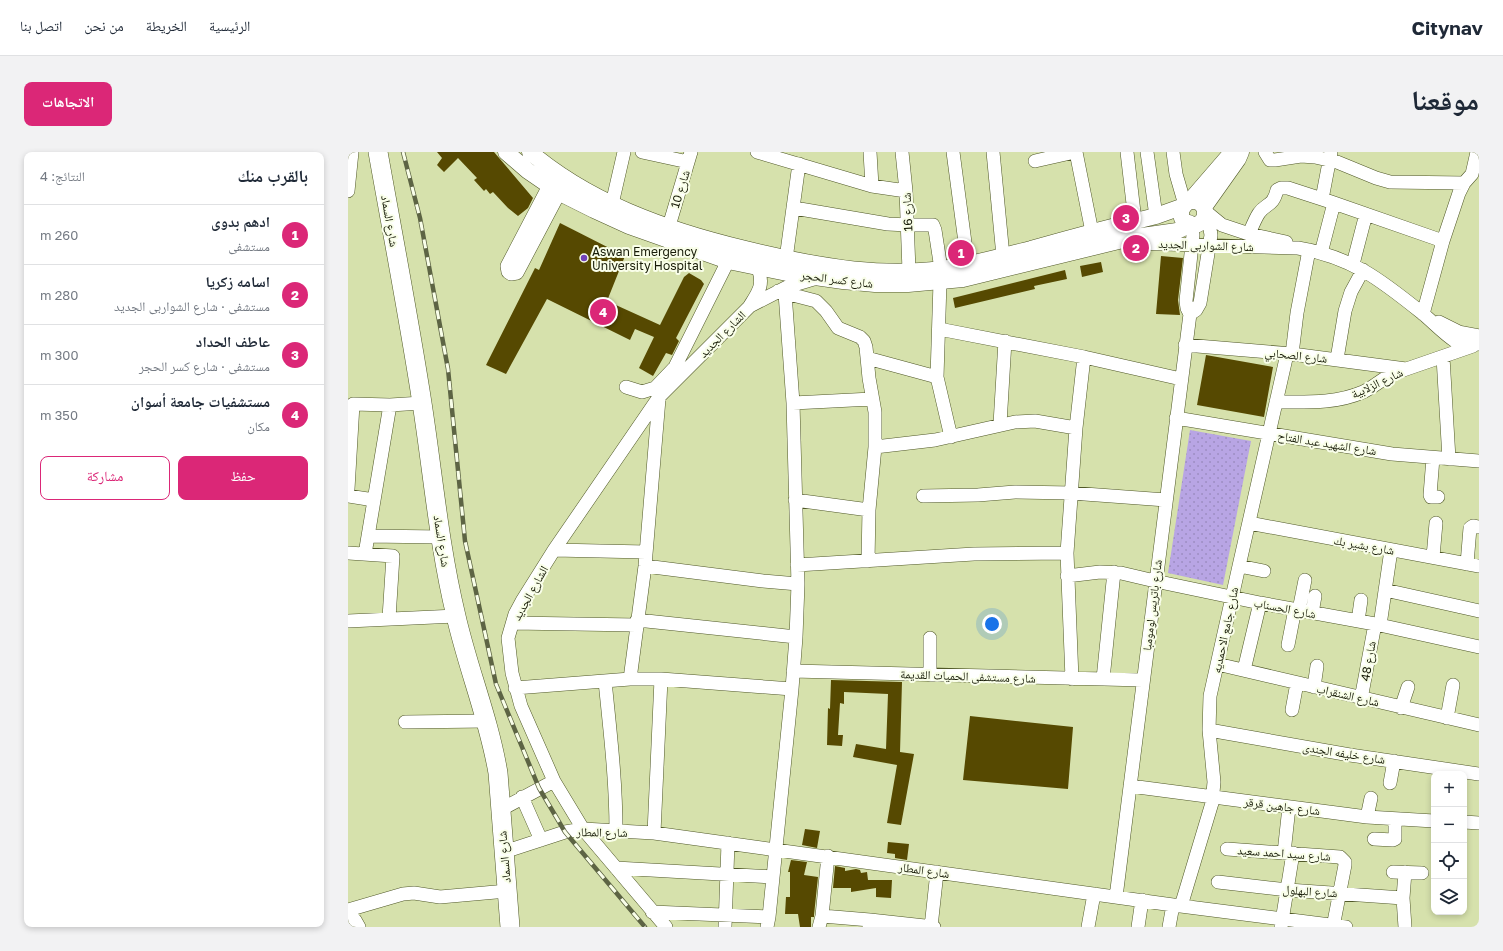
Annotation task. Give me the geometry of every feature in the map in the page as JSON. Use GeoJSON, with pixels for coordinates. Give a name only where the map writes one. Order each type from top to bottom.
{"type":"FeatureCollection","features":[{"type":"Feature","properties":{"kind":"highway","name":"شارع السماد"},"geometry":{"type":"LineString","coordinates":[[378,152],[422,403],[441,537],[456,616],[486,722],[498,773],[510,927]]}},
{"type":"Feature","properties":{"kind":"main road","name":"شارع كسر الحجر"},"geometry":{"type":"LineString","coordinates":[[506,152],[528,171],[669,226],[714,241],[786,258],[847,268],[878,271],[909,272],[941,276],[985,275],[1148,234],[1177,231],[1183,228],[1194,212]]}},
{"type":"Feature","properties":{"kind":"main road"},"geometry":{"type":"LineString","coordinates":[[1194,212],[1196,195],[1231,152]]}},
{"type":"Feature","properties":{"kind":"main road"},"geometry":{"type":"LineString","coordinates":[[1194,212],[1238,159],[1241,152]]}},
{"type":"Feature","properties":{"kind":"main road","name":"شارع كسر الحجر"},"geometry":{"type":"LineString","coordinates":[[536,154],[558,182],[594,210],[629,226],[728,261],[817,278],[875,284],[908,284],[941,276],[968,264],[1135,221],[1156,216],[1194,212]]}},
{"type":"Feature","properties":{"kind":"street"},"geometry":{"type":"LineString","coordinates":[[348,190],[352,152]]}},
{"type":"Feature","properties":{"kind":"street"},"geometry":{"type":"LineString","coordinates":[[612,204],[624,152]]}},
{"type":"Feature","properties":{"kind":"street"},"geometry":{"type":"LineString","coordinates":[[642,152],[689,157]]}},
{"type":"Feature","properties":{"kind":"street"},"geometry":{"type":"LineString","coordinates":[[757,152],[872,186],[906,191]]}},
{"type":"Feature","properties":{"kind":"street"},"geometry":{"type":"LineString","coordinates":[[870,152],[872,186]]}},
{"type":"Feature","properties":{"kind":"street","name":"شارع 16"},"geometry":{"type":"LineString","coordinates":[[902,152],[908,225],[909,272]]}},
{"type":"Feature","properties":{"kind":"street"},"geometry":{"type":"LineString","coordinates":[[953,152],[968,264]]}},
{"type":"Feature","properties":{"kind":"street"},"geometry":{"type":"LineString","coordinates":[[993,152],[1003,256]]}},
{"type":"Feature","properties":{"kind":"street"},"geometry":{"type":"LineString","coordinates":[[1035,161],[1075,152],[1092,232]]}},
{"type":"Feature","properties":{"kind":"street"},"geometry":{"type":"LineString","coordinates":[[1127,152],[1135,221]]}},
{"type":"Feature","properties":{"kind":"street"},"geometry":{"type":"LineString","coordinates":[[1147,152],[1156,216]]}},
{"type":"Feature","properties":{"kind":"street"},"geometry":{"type":"LineString","coordinates":[[1173,152],[1176,174],[1194,212]]}},
{"type":"Feature","properties":{"kind":"street"},"geometry":{"type":"LineString","coordinates":[[1265,152],[1270,160],[1301,156],[1330,156],[1376,178],[1390,182],[1472,176]]}},
{"type":"Feature","properties":{"kind":"street"},"geometry":{"type":"LineString","coordinates":[[1423,314],[1443,241],[1472,176],[1477,152]]}},
{"type":"Feature","properties":{"kind":"street"},"geometry":{"type":"LineString","coordinates":[[1322,199],[1330,156]]}},
{"type":"Feature","properties":{"kind":"street","name":"شارع 10"},"geometry":{"type":"LineString","coordinates":[[669,226],[689,157]]}},
{"type":"Feature","properties":{"kind":"street"},"geometry":{"type":"LineString","coordinates":[[786,258],[799,164]]}},
{"type":"Feature","properties":{"kind":"street"},"geometry":{"type":"LineString","coordinates":[[558,182],[516,273],[514,274],[508,272],[506,270],[507,266],[558,182]]}},
{"type":"Feature","properties":{"kind":"street"},"geometry":{"type":"LineString","coordinates":[[1249,234],[1259,213],[1269,206],[1276,198],[1277,190],[1281,188],[1288,188],[1443,241]]}},
{"type":"Feature","properties":{"kind":"street","name":"شارع جامع الاحمديه"},"geometry":{"type":"LineString","coordinates":[[1169,927],[1213,797],[1214,775],[1208,730],[1210,696],[1276,402],[1290,354],[1309,250],[1334,203]]}},
{"type":"Feature","properties":{"kind":"street"},"geometry":{"type":"LineString","coordinates":[[794,208],[888,224],[933,225],[935,230],[941,276],[937,377],[951,437]]}},
{"type":"Feature","properties":{"kind":"street","name":"شارع الشواربى الجديد"},"geometry":{"type":"LineString","coordinates":[[1194,212],[1222,225],[1249,234],[1282,241],[1358,267],[1423,314],[1478,342]]}},
{"type":"Feature","properties":{"kind":"street","name":"شارع باتريس لومومبا"},"geometry":{"type":"LineString","coordinates":[[1116,897],[1190,314],[1186,301],[1194,212]]}},
{"type":"Feature","properties":{"kind":"street","name":"شارع باتريس لومومبا"},"geometry":{"type":"LineString","coordinates":[[1190,314],[1196,310],[1200,303],[1210,245],[1210,227],[1194,212]]}},
{"type":"Feature","properties":{"kind":"street"},"geometry":{"type":"LineString","coordinates":[[1337,359],[1346,311],[1358,267],[1366,214]]}},
{"type":"Feature","properties":{"kind":"street","name":"شارع الشواربى الجديد"},"geometry":{"type":"LineString","coordinates":[[1114,242],[1309,250]]}},
{"type":"Feature","properties":{"kind":"street"},"geometry":{"type":"LineString","coordinates":[[626,387],[642,392],[655,388],[675,367],[728,261]]}},
{"type":"Feature","properties":{"kind":"street","name":"الشارع الجديد"},"geometry":{"type":"LineString","coordinates":[[666,927],[583,829],[554,781],[528,724],[515,688],[508,638],[522,601],[554,550],[659,398],[748,307],[761,287],[758,267]]}},
{"type":"Feature","properties":{"kind":"street","name":"الشارع الجديد"},"geometry":{"type":"LineString","coordinates":[[748,307],[817,278]]}},
{"type":"Feature","properties":{"kind":"street"},"geometry":{"type":"LineString","coordinates":[[652,912],[725,921],[768,922],[774,877],[792,689],[798,584],[793,403],[782,292],[816,301],[821,305],[838,328],[860,337],[866,346],[868,378],[875,412],[875,447],[869,510],[868,561]]}},
{"type":"Feature","properties":{"kind":"street"},"geometry":{"type":"LineString","coordinates":[[939,329],[1084,357],[1181,379]]}},
{"type":"Feature","properties":{"kind":"street"},"geometry":{"type":"LineString","coordinates":[[1000,424],[1005,341]]}},
{"type":"Feature","properties":{"kind":"street","name":"شارع الزلابية"},"geometry":{"type":"LineString","coordinates":[[1276,402],[1316,403],[1331,401],[1363,392],[1388,376],[1478,342]]}},
{"type":"Feature","properties":{"kind":"street","name":"شارع الصحابي"},"geometry":{"type":"LineString","coordinates":[[1185,345],[1337,359],[1406,369]]}},
{"type":"Feature","properties":{"kind":"street"},"geometry":{"type":"LineString","coordinates":[[1443,356],[1449,459]]}},
{"type":"Feature","properties":{"kind":"street"},"geometry":{"type":"LineString","coordinates":[[1072,678],[1067,553],[1076,428],[1084,357]]}},
{"type":"Feature","properties":{"kind":"street"},"geometry":{"type":"LineString","coordinates":[[867,358],[937,377]]}},
{"type":"Feature","properties":{"kind":"street"},"geometry":{"type":"LineString","coordinates":[[630,679],[645,559],[659,398]]}},
{"type":"Feature","properties":{"kind":"street"},"geometry":{"type":"LineString","coordinates":[[793,403],[872,399]]}},
{"type":"Feature","properties":{"kind":"street"},"geometry":{"type":"LineString","coordinates":[[348,489],[353,405],[356,403],[390,405],[422,403]]}},
{"type":"Feature","properties":{"kind":"street"},"geometry":{"type":"LineString","coordinates":[[365,554],[390,405]]}},
{"type":"Feature","properties":{"kind":"street","name":"شارع الشهيد عبد الفتاح"},"geometry":{"type":"LineString","coordinates":[[1176,418],[1392,454],[1479,460]]}},
{"type":"Feature","properties":{"kind":"street"},"geometry":{"type":"LineString","coordinates":[[875,447],[935,440],[1000,424],[1015,422],[1035,421],[1076,428]]}},
{"type":"Feature","properties":{"kind":"street"},"geometry":{"type":"LineString","coordinates":[[1433,458],[1430,495],[1431,497],[1438,498]]}},
{"type":"Feature","properties":{"kind":"street"},"geometry":{"type":"LineString","coordinates":[[923,496],[978,495],[1015,492],[1071,493],[1166,500]]}},
{"type":"Feature","properties":{"kind":"street"},"geometry":{"type":"LineString","coordinates":[[348,496],[374,500]]}},
{"type":"Feature","properties":{"kind":"street"},"geometry":{"type":"LineString","coordinates":[[795,500],[869,510]]}},
{"type":"Feature","properties":{"kind":"street"},"geometry":{"type":"LineString","coordinates":[[1433,557],[1436,523]]}},
{"type":"Feature","properties":{"kind":"street","name":"شارع بشير بك"},"geometry":{"type":"LineString","coordinates":[[1249,524],[1473,565]]}},
{"type":"Feature","properties":{"kind":"street"},"geometry":{"type":"LineString","coordinates":[[1473,565],[1470,528],[1474,526],[1479,527]]}},
{"type":"Feature","properties":{"kind":"street"},"geometry":{"type":"LineString","coordinates":[[368,536],[441,537]]}},
{"type":"Feature","properties":{"kind":"street"},"geometry":{"type":"LineString","coordinates":[[554,550],[645,559],[756,581],[798,584]]}},
{"type":"Feature","properties":{"kind":"street","name":"شارع 48"},"geometry":{"type":"LineString","coordinates":[[1361,698],[1378,625],[1391,550]]}},
{"type":"Feature","properties":{"kind":"street"},"geometry":{"type":"LineString","coordinates":[[348,553],[393,556],[389,618]]}},
{"type":"Feature","properties":{"kind":"street"},"geometry":{"type":"LineString","coordinates":[[797,565],[974,554],[1067,553]]}},
{"type":"Feature","properties":{"kind":"street"},"geometry":{"type":"LineString","coordinates":[[1239,566],[1264,571]]}},
{"type":"Feature","properties":{"kind":"street"},"geometry":{"type":"LineString","coordinates":[[1103,679],[1114,572]]}},
{"type":"Feature","properties":{"kind":"street","name":"شارع الحسناب"},"geometry":{"type":"LineString","coordinates":[[1067,576],[1114,572],[1155,582],[1378,625],[1479,647]]}},
{"type":"Feature","properties":{"kind":"street"},"geometry":{"type":"LineString","coordinates":[[1288,645],[1302,611],[1305,580]]}},
{"type":"Feature","properties":{"kind":"street"},"geometry":{"type":"LineString","coordinates":[[1385,590],[1479,611]]}},
{"type":"Feature","properties":{"kind":"street"},"geometry":{"type":"LineString","coordinates":[[1302,611],[1315,596]]}},
{"type":"Feature","properties":{"kind":"street"},"geometry":{"type":"LineString","coordinates":[[1358,621],[1361,600]]}},
{"type":"Feature","properties":{"kind":"street"},"geometry":{"type":"LineString","coordinates":[[1244,670],[1260,603]]}},
{"type":"Feature","properties":{"kind":"street"},"geometry":{"type":"LineString","coordinates":[[348,621],[456,616]]}},
{"type":"Feature","properties":{"kind":"street"},"geometry":{"type":"LineString","coordinates":[[513,623],[636,623],[796,637]]}},
{"type":"Feature","properties":{"kind":"street"},"geometry":{"type":"LineString","coordinates":[[930,638],[930,675]]}},
{"type":"Feature","properties":{"kind":"street","name":"شارع الشنقراب"},"geometry":{"type":"LineString","coordinates":[[1217,664],[1479,725]]}},
{"type":"Feature","properties":{"kind":"street"},"geometry":{"type":"LineString","coordinates":[[1314,687],[1317,666]]}},
{"type":"Feature","properties":{"kind":"street","name":"شارع مستشفى الحميات القديمة"},"geometry":{"type":"LineString","coordinates":[[793,671],[1143,680]]}},
{"type":"Feature","properties":{"kind":"street"},"geometry":{"type":"LineString","coordinates":[[515,688],[630,679],[661,679],[792,689]]}},
{"type":"Feature","properties":{"kind":"street"},"geometry":{"type":"LineString","coordinates":[[654,833],[661,679]]}},
{"type":"Feature","properties":{"kind":"street"},"geometry":{"type":"LineString","coordinates":[[605,681],[614,765],[616,831]]}},
{"type":"Feature","properties":{"kind":"street"},"geometry":{"type":"LineString","coordinates":[[1292,710],[1297,683]]}},
{"type":"Feature","properties":{"kind":"street"},"geometry":{"type":"LineString","coordinates":[[1447,718],[1453,685]]}},
{"type":"Feature","properties":{"kind":"street"},"geometry":{"type":"LineString","coordinates":[[1401,708],[1408,687]]}},
{"type":"Feature","properties":{"kind":"street"},"geometry":{"type":"LineString","coordinates":[[405,722],[486,722]]}},
{"type":"Feature","properties":{"kind":"street","name":"شارع خليفه الجندى"},"geometry":{"type":"LineString","coordinates":[[1208,730],[1479,774]]}},
{"type":"Feature","properties":{"kind":"street"},"geometry":{"type":"LineString","coordinates":[[1390,783],[1394,761]]}},
{"type":"Feature","properties":{"kind":"street"},"geometry":{"type":"LineString","coordinates":[[500,810],[554,781]]}},
{"type":"Feature","properties":{"kind":"street","name":"شارع جاهين قرقر"},"geometry":{"type":"LineString","coordinates":[[1130,786],[1368,817],[1395,820],[1431,821]]}},
{"type":"Feature","properties":{"kind":"street"},"geometry":{"type":"LineString","coordinates":[[522,798],[542,840]]}},
{"type":"Feature","properties":{"kind":"street"},"geometry":{"type":"LineString","coordinates":[[1368,817],[1371,798]]}},
{"type":"Feature","properties":{"kind":"street"},"geometry":{"type":"LineString","coordinates":[[1282,923],[1288,890],[1289,807]]}},
{"type":"Feature","properties":{"kind":"street"},"geometry":{"type":"LineString","coordinates":[[1374,839],[1395,839],[1395,820]]}},
{"type":"Feature","properties":{"kind":"street"},"geometry":{"type":"LineString","coordinates":[[1467,822],[1479,823]]}},
{"type":"Feature","properties":{"kind":"street","name":"شارع المطار"},"geometry":{"type":"LineString","coordinates":[[504,852],[565,832],[583,829],[654,833],[1177,905],[1282,923],[1338,927]]}},
{"type":"Feature","properties":{"kind":"street"},"geometry":{"type":"LineString","coordinates":[[725,921],[728,843]]}},
{"type":"Feature","properties":{"kind":"street","name":"شارع سيد احمد سعيد"},"geometry":{"type":"LineString","coordinates":[[1227,849],[1337,856],[1343,859],[1345,865],[1340,894],[1338,927]]}},
{"type":"Feature","properties":{"kind":"street"},"geometry":{"type":"LineString","coordinates":[[828,856],[821,922],[934,927]]}},
{"type":"Feature","properties":{"kind":"street"},"geometry":{"type":"LineString","coordinates":[[616,868],[774,877]]}},
{"type":"Feature","properties":{"kind":"street"},"geometry":{"type":"LineString","coordinates":[[931,927],[937,872]]}},
{"type":"Feature","properties":{"kind":"street"},"geometry":{"type":"LineString","coordinates":[[1405,927],[1399,872],[1422,873]]}},
{"type":"Feature","properties":{"kind":"street","name":"شارع البهلول"},"geometry":{"type":"LineString","coordinates":[[1218,882],[1288,890],[1403,898]]}},
{"type":"Feature","properties":{"kind":"street"},"geometry":{"type":"LineString","coordinates":[[352,919],[403,894],[414,893],[440,897],[507,891]]}},
{"type":"Feature","properties":{"kind":"street"},"geometry":{"type":"LineString","coordinates":[[1088,927],[1094,894]]}},
{"type":"Feature","properties":{"kind":"street"},"geometry":{"type":"LineString","coordinates":[[1138,927],[1142,900]]}},
{"type":"Feature","properties":{"kind":"shaded area"},"geometry":{"type":"Polygon","coordinates":[[[1190,430],[1251,441],[1223,585],[1168,573],[1190,430]]]}},
{"type":"Feature","properties":{"kind":"building"},"geometry":{"type":"Polygon","coordinates":[[[437,152],[494,152],[533,198],[528,208],[518,216],[493,192],[490,194],[486,189],[484,191],[474,180],[477,178],[458,158],[444,172],[437,165],[442,158],[437,152]]]}},
{"type":"Feature","properties":{"kind":"building"},"geometry":{"type":"Polygon","coordinates":[[[560,223],[625,256],[607,301],[660,325],[684,277],[689,273],[701,280],[704,284],[676,338],[679,341],[672,355],[666,353],[653,376],[639,368],[654,337],[635,329],[630,340],[547,299],[506,374],[486,365],[535,268],[539,270],[560,223]]]}},
{"type":"Feature","properties":{"kind":"building"},"geometry":{"type":"Polygon","coordinates":[[[1161,256],[1183,258],[1178,300],[1180,315],[1156,314],[1161,256]]]}},
{"type":"Feature","properties":{"kind":"building"},"geometry":{"type":"Polygon","coordinates":[[[1101,262],[1103,272],[1082,277],[1080,266],[1101,262]]]}},
{"type":"Feature","properties":{"kind":"building"},"geometry":{"type":"Polygon","coordinates":[[[1065,270],[1067,279],[1034,286],[1035,289],[955,308],[953,298],[1065,270]]]}},
{"type":"Feature","properties":{"kind":"building"},"geometry":{"type":"Polygon","coordinates":[[[1206,355],[1273,367],[1264,417],[1197,405],[1206,355]]]}},
{"type":"Feature","properties":{"kind":"building"},"geometry":{"type":"Polygon","coordinates":[[[831,680],[902,682],[900,752],[914,754],[901,825],[887,823],[897,765],[853,757],[856,744],[886,749],[888,694],[844,692],[844,704],[840,703],[838,735],[843,735],[842,746],[827,745],[828,708],[830,709],[831,680]]]}},
{"type":"Feature","properties":{"kind":"building"},"geometry":{"type":"Polygon","coordinates":[[[970,716],[1073,727],[1068,789],[963,780],[970,716]]]}},
{"type":"Feature","properties":{"kind":"building"},"geometry":{"type":"Polygon","coordinates":[[[805,829],[820,831],[817,848],[802,845],[805,829]]]}},
{"type":"Feature","properties":{"kind":"building"},"geometry":{"type":"Polygon","coordinates":[[[888,842],[909,844],[907,860],[895,858],[895,854],[887,853],[888,842]]]}},
{"type":"Feature","properties":{"kind":"building"},"geometry":{"type":"Polygon","coordinates":[[[791,860],[807,862],[804,875],[818,877],[814,917],[811,917],[811,927],[800,927],[798,914],[785,914],[786,897],[790,897],[790,872],[788,872],[791,860]]]}},
{"type":"Feature","properties":{"kind":"building"},"geometry":{"type":"Polygon","coordinates":[[[835,866],[845,868],[845,871],[856,869],[860,870],[861,873],[867,872],[868,880],[892,880],[891,898],[876,897],[876,888],[851,892],[851,888],[833,888],[835,866]]]}},
{"type":"Feature","properties":{"kind":"railway"},"geometry":{"type":"LineString","coordinates":[[403,152],[420,218],[448,369],[465,541],[496,684],[539,788],[565,832],[645,927]]}},
{"type":"Feature","properties":{"kind":"place","name":"عاطف الحداد"},"geometry":{"type":"Point","coordinates":[1126,218]}},
{"type":"Feature","properties":{"kind":"place","name":"اسامه زكريا"},"geometry":{"type":"Point","coordinates":[1136,248]}},
{"type":"Feature","properties":{"kind":"place","name":"ادهم بدوى"},"geometry":{"type":"Point","coordinates":[961,253]}},
{"type":"Feature","properties":{"kind":"place","name":"Aswan Emergency University Hospital"},"geometry":{"type":"Point","coordinates":[584,258]}},
{"type":"Feature","properties":{"kind":"place","name":"مستشفيات جامعة أسوان"},"geometry":{"type":"Point","coordinates":[603,312]}}]}
